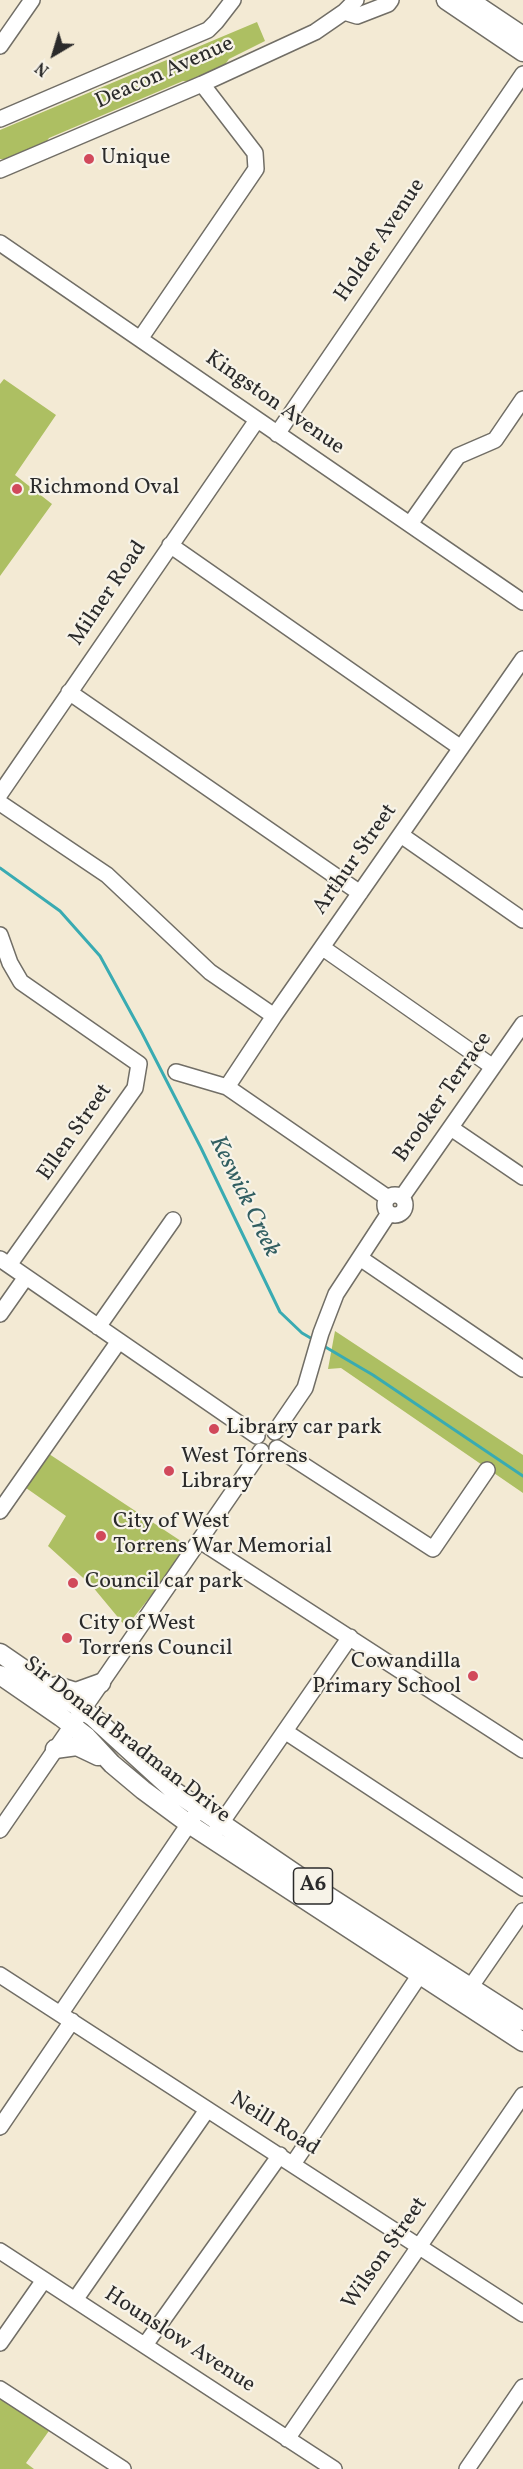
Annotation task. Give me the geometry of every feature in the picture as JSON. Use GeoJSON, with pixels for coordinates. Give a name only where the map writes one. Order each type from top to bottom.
{"type":"FeatureCollection","features":[{"type":"Feature","properties":{"kind":"main road"},"geometry":{"type":"LineString","coordinates":[[446,0],[523,52]]}},
{"type":"Feature","properties":{"kind":"main road"},"geometry":{"type":"LineString","coordinates":[[469,0],[523,36]]}},
{"type":"Feature","properties":{"kind":"main road","name":"Sir Donald Bradman Drive"},"geometry":{"type":"LineString","coordinates":[[0,1653],[83,1709],[112,1733],[194,1816]]}},
{"type":"Feature","properties":{"kind":"main road","name":"Sir Donald Bradman Drive"},"geometry":{"type":"LineString","coordinates":[[0,1675],[87,1737],[112,1764],[216,1831],[324,1894],[465,1994],[523,2042]]}},
{"type":"Feature","properties":{"kind":"main road"},"geometry":{"type":"LineString","coordinates":[[38,1680],[75,1692],[101,1683]]}},
{"type":"Feature","properties":{"kind":"main road"},"geometry":{"type":"LineString","coordinates":[[55,1749],[77,1746],[112,1764]]}},
{"type":"Feature","properties":{"kind":"main road","name":"Sir Donald Bradman Drive"},"geometry":{"type":"LineString","coordinates":[[465,1994],[523,2021]]}},
{"type":"Feature","properties":{"kind":"street"},"geometry":{"type":"LineString","coordinates":[[0,46],[32,0]]}},
{"type":"Feature","properties":{"kind":"street"},"geometry":{"type":"LineString","coordinates":[[0,119],[212,27],[233,0]]}},
{"type":"Feature","properties":{"kind":"street","name":"Deacon Avenue"},"geometry":{"type":"LineString","coordinates":[[0,170],[202,84],[315,32],[344,12],[356,0]]}},
{"type":"Feature","properties":{"kind":"street"},"geometry":{"type":"LineString","coordinates":[[344,12],[357,16],[388,4],[391,0]]}},
{"type":"Feature","properties":{"kind":"street","name":"Holder Avenue"},"geometry":{"type":"LineString","coordinates":[[277,434],[523,74]]}},
{"type":"Feature","properties":{"kind":"street"},"geometry":{"type":"LineString","coordinates":[[140,339],[256,169],[255,153],[202,84]]}},
{"type":"Feature","properties":{"kind":"street","name":"Kingston Avenue"},"geometry":{"type":"LineString","coordinates":[[0,243],[523,602]]}},
{"type":"Feature","properties":{"kind":"street"},"geometry":{"type":"LineString","coordinates":[[410,524],[458,456],[495,440],[523,399]]}},
{"type":"Feature","properties":{"kind":"street","name":"Milner Road"},"geometry":{"type":"LineString","coordinates":[[0,794],[257,420]]}},
{"type":"Feature","properties":{"kind":"street"},"geometry":{"type":"LineString","coordinates":[[170,545],[461,748]]}},
{"type":"Feature","properties":{"kind":"street","name":"Arthur Street"},"geometry":{"type":"LineString","coordinates":[[227,1087],[523,659]]}},
{"type":"Feature","properties":{"kind":"street"},"geometry":{"type":"LineString","coordinates":[[69,692],[360,892]]}},
{"type":"Feature","properties":{"kind":"street"},"geometry":{"type":"LineString","coordinates":[[0,803],[107,875],[210,972],[274,1016]]}},
{"type":"Feature","properties":{"kind":"street"},"geometry":{"type":"LineString","coordinates":[[401,835],[523,920]]}},
{"type":"Feature","properties":{"kind":"street","name":"Ellen Street"},"geometry":{"type":"LineString","coordinates":[[0,935],[10,963],[21,982],[139,1064],[135,1088],[5,1262]]}},
{"type":"Feature","properties":{"kind":"street"},"geometry":{"type":"LineString","coordinates":[[323,948],[493,1067]]}},
{"type":"Feature","properties":{"kind":"street","name":"Brooker Terrace"},"geometry":{"type":"LineString","coordinates":[[275,1432],[305,1388],[321,1333],[336,1294],[393,1203],[451,1128],[523,1024]]}},
{"type":"Feature","properties":{"kind":"street"},"geometry":{"type":"LineString","coordinates":[[176,1072],[227,1087],[393,1203]]}},
{"type":"Feature","properties":{"kind":"street"},"geometry":{"type":"LineString","coordinates":[[451,1128],[523,1177]]}},
{"type":"Feature","properties":{"kind":"street"},"geometry":{"type":"LineString","coordinates":[[98,1327],[172,1220]]}},
{"type":"Feature","properties":{"kind":"street"},"geometry":{"type":"LineString","coordinates":[[360,1258],[523,1369]]}},
{"type":"Feature","properties":{"kind":"street"},"geometry":{"type":"LineString","coordinates":[[0,1830],[201,1541],[259,1443],[265,1430],[275,1432],[279,1438],[277,1448],[270,1453],[259,1443],[119,1341],[5,1262]]}},
{"type":"Feature","properties":{"kind":"street"},"geometry":{"type":"LineString","coordinates":[[0,1314],[26,1277]]}},
{"type":"Feature","properties":{"kind":"street"},"geometry":{"type":"LineString","coordinates":[[0,1511],[119,1341]]}},
{"type":"Feature","properties":{"kind":"street"},"geometry":{"type":"LineString","coordinates":[[277,1448],[433,1549],[487,1470]]}},
{"type":"Feature","properties":{"kind":"street"},"geometry":{"type":"LineString","coordinates":[[201,1541],[523,1750]]}},
{"type":"Feature","properties":{"kind":"street"},"geometry":{"type":"LineString","coordinates":[[216,1831],[350,1637]]}},
{"type":"Feature","properties":{"kind":"street"},"geometry":{"type":"LineString","coordinates":[[286,1732],[523,1888]]}},
{"type":"Feature","properties":{"kind":"street"},"geometry":{"type":"LineString","coordinates":[[0,2127],[194,1816]]}},
{"type":"Feature","properties":{"kind":"street"},"geometry":{"type":"LineString","coordinates":[[465,1994],[523,1911]]}},
{"type":"Feature","properties":{"kind":"street"},"geometry":{"type":"LineString","coordinates":[[145,2345],[286,2160],[425,1967]]}},
{"type":"Feature","properties":{"kind":"street","name":"Neill Road"},"geometry":{"type":"LineString","coordinates":[[0,1974],[523,2314]]}},
{"type":"Feature","properties":{"kind":"street","name":"Wilson Street"},"geometry":{"type":"LineString","coordinates":[[287,2439],[523,2095]]}},
{"type":"Feature","properties":{"kind":"street"},"geometry":{"type":"LineString","coordinates":[[75,2300],[207,2110]]}},
{"type":"Feature","properties":{"kind":"street","name":"Hounslow Avenue"},"geometry":{"type":"LineString","coordinates":[[0,2251],[334,2469]]}},
{"type":"Feature","properties":{"kind":"street"},"geometry":{"type":"LineString","coordinates":[[0,2343],[44,2280]]}},
{"type":"Feature","properties":{"kind":"street"},"geometry":{"type":"LineString","coordinates":[[467,2469],[523,2387]]}},
{"type":"Feature","properties":{"kind":"street"},"geometry":{"type":"LineString","coordinates":[[0,2388],[123,2469]]}},
{"type":"Feature","properties":{"kind":"green space"},"geometry":{"type":"Polygon","coordinates":[[[257,22],[265,41],[229,59],[224,66],[191,82],[183,81],[49,138],[44,145],[11,159],[0,159],[0,130],[257,22]]]}},
{"type":"Feature","properties":{"kind":"green space","name":"Richmond Oval"},"geometry":{"type":"Polygon","coordinates":[[[4,379],[56,415],[15,475],[52,504],[0,576],[0,384],[4,379]]]}},
{"type":"Feature","properties":{"kind":"green space"},"geometry":{"type":"Polygon","coordinates":[[[335,1331],[523,1455],[523,1493],[341,1368],[328,1369],[335,1331]]]}},
{"type":"Feature","properties":{"kind":"green space"},"geometry":{"type":"Polygon","coordinates":[[[43,1450],[190,1547],[126,1627],[92,1586],[48,1546],[66,1516],[19,1483],[43,1450]]]}},
{"type":"Feature","properties":{"kind":"green space"},"geometry":{"type":"Polygon","coordinates":[[[0,2394],[51,2428],[26,2463],[34,2469],[0,2469],[0,2394]]]}},
{"type":"Feature","properties":{"kind":"waterway","name":"Keswick Creek"},"geometry":{"type":"LineString","coordinates":[[0,868],[60,911],[100,956],[201,1148],[280,1312],[302,1333],[314,1340]]}},
{"type":"Feature","properties":{"kind":"waterway","name":"Keswick Creek"},"geometry":{"type":"LineString","coordinates":[[322,1345],[373,1375],[523,1476]]}},
{"type":"Feature","properties":{"kind":"place","name":"Unique"},"geometry":{"type":"Point","coordinates":[89,159]}},
{"type":"Feature","properties":{"kind":"place","name":"Richmond Oval"},"geometry":{"type":"Point","coordinates":[17,489]}},
{"type":"Feature","properties":{"kind":"place","name":"Library car park"},"geometry":{"type":"Point","coordinates":[214,1429]}},
{"type":"Feature","properties":{"kind":"place","name":"West Torrens Library"},"geometry":{"type":"Point","coordinates":[169,1471]}},
{"type":"Feature","properties":{"kind":"place","name":"City of West Torrens War Memorial"},"geometry":{"type":"Point","coordinates":[101,1536]}},
{"type":"Feature","properties":{"kind":"place","name":"Council car park"},"geometry":{"type":"Point","coordinates":[73,1583]}},
{"type":"Feature","properties":{"kind":"place","name":"City of West Torrens Council"},"geometry":{"type":"Point","coordinates":[67,1638]}},
{"type":"Feature","properties":{"kind":"place","name":"Cowandilla Primary School"},"geometry":{"type":"Point","coordinates":[473,1676]}}]}
